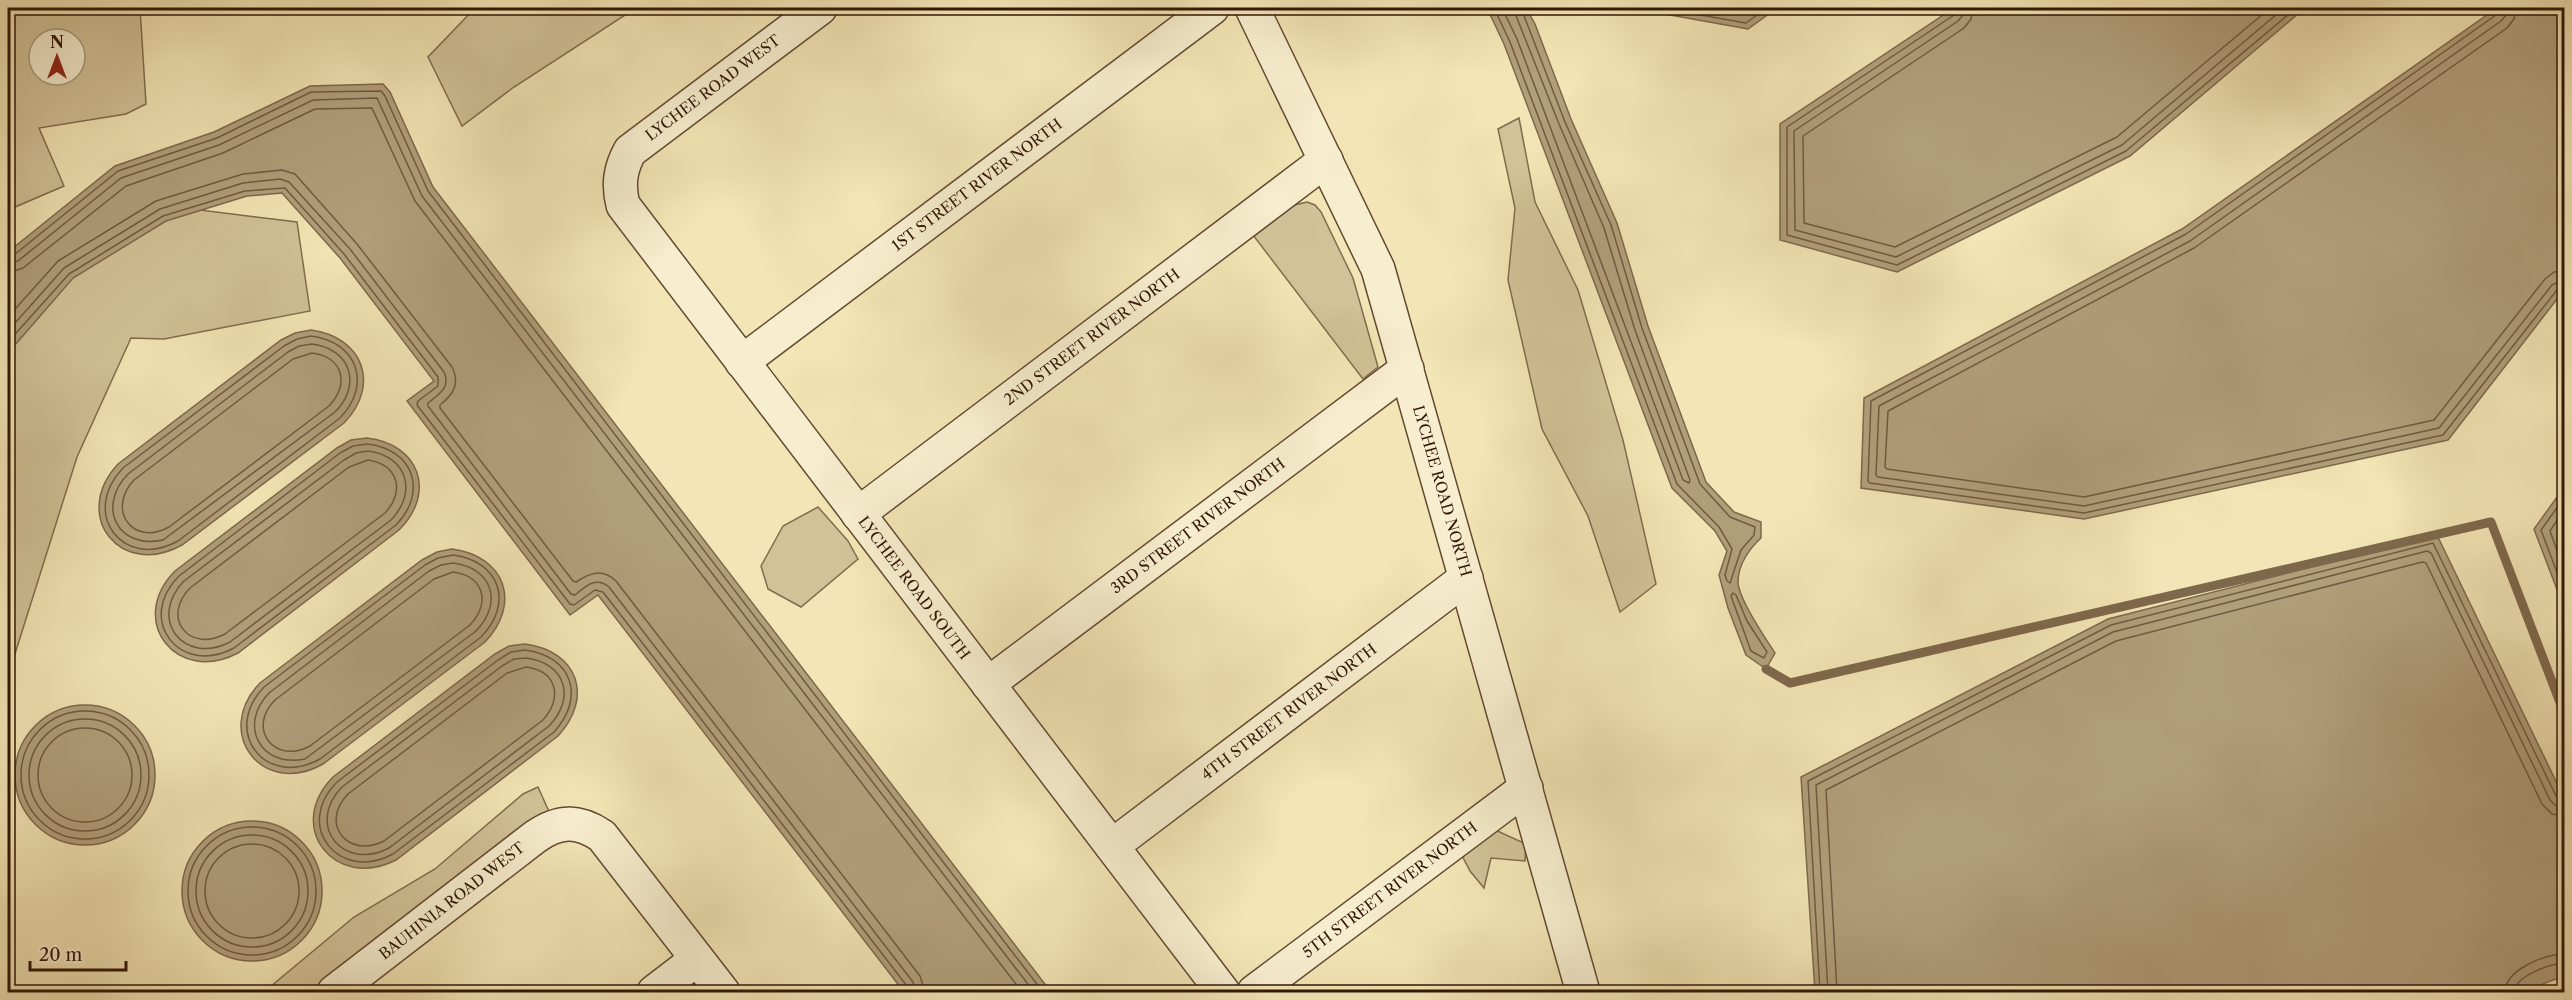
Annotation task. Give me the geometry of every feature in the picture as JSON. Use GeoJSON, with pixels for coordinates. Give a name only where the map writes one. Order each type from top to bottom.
{"type":"FeatureCollection","features":[{"type":"Feature","properties":{"kind":"street","name":"LYCHEE ROAD WEST"},"geometry":{"type":"LineString","coordinates":[[620,177],[623,163],[636,147],[820,8]]}},
{"type":"Feature","properties":{"kind":"street","name":"1ST STREET RIVER NORTH"},"geometry":{"type":"LineString","coordinates":[[742,362],[1212,8]]}},
{"type":"Feature","properties":{"kind":"street","name":"LYCHEE ROAD NORTH"},"geometry":{"type":"LineString","coordinates":[[1252,8],[1378,269],[1583,993]]}},
{"type":"Feature","properties":{"kind":"street","name":"2ND STREET RIVER NORTH"},"geometry":{"type":"LineString","coordinates":[[858,514],[1326,160]]}},
{"type":"Feature","properties":{"kind":"street","name":"LYCHEE ROAD SOUTH"},"geometry":{"type":"LineString","coordinates":[[620,177],[621,198],[630,218],[1223,993]]}},
{"type":"Feature","properties":{"kind":"street","name":"3RD STREET RIVER NORTH"},"geometry":{"type":"LineString","coordinates":[[988,684],[1407,369]]}},
{"type":"Feature","properties":{"kind":"street","name":"4TH STREET RIVER NORTH"},"geometry":{"type":"LineString","coordinates":[[1112,846],[1466,578]]}},
{"type":"Feature","properties":{"kind":"street","name":"5TH STREET RIVER NORTH"},"geometry":{"type":"LineString","coordinates":[[1254,993],[1526,788]]}},
{"type":"Feature","properties":{"kind":"street","name":"BAUHINIA ROAD WEST"},"geometry":{"type":"LineString","coordinates":[[334,993],[547,829],[561,824],[576,824],[590,828],[603,836],[697,959]]}},
{"type":"Feature","properties":{"kind":"street"},"geometry":{"type":"LineString","coordinates":[[654,993],[697,959],[723,993]]}},
{"type":"Feature","properties":{"kind":"shaded area"},"geometry":{"type":"Polygon","coordinates":[[[8,8],[140,8],[146,104],[126,114],[39,128],[64,186],[8,210],[8,8]]]}},
{"type":"Feature","properties":{"kind":"shaded area"},"geometry":{"type":"Polygon","coordinates":[[[475,8],[636,8],[514,87],[462,126],[428,57],[475,8]]]}},
{"type":"Feature","properties":{"kind":"shaded area"},"geometry":{"type":"Polygon","coordinates":[[[1519,118],[1535,202],[1578,290],[1623,440],[1656,584],[1620,612],[1588,516],[1542,429],[1508,280],[1515,208],[1498,129],[1519,118]]]}},
{"type":"Feature","properties":{"kind":"shaded area"},"geometry":{"type":"Polygon","coordinates":[[[120,200],[297,222],[310,311],[164,339],[131,338],[77,457],[8,676],[8,292],[120,200]]]}},
{"type":"Feature","properties":{"kind":"shaded area"},"geometry":{"type":"Polygon","coordinates":[[[1307,202],[1315,205],[1321,212],[1353,278],[1378,367],[1363,379],[1253,235],[1290,206],[1307,202]]]}},
{"type":"Feature","properties":{"kind":"shaded area"},"geometry":{"type":"Polygon","coordinates":[[[818,507],[848,541],[858,559],[801,607],[768,589],[761,566],[783,526],[818,507]]]}},
{"type":"Feature","properties":{"kind":"shaded area"},"geometry":{"type":"Polygon","coordinates":[[[538,787],[551,816],[374,940],[314,992],[264,992],[354,917],[435,869],[523,794],[538,787]]]}},
{"type":"Feature","properties":{"kind":"shaded area"},"geometry":{"type":"Polygon","coordinates":[[[1480,823],[1526,844],[1525,861],[1491,858],[1484,888],[1470,871],[1456,844],[1480,823]]]}},
{"type":"Feature","properties":{"kind":"water"},"geometry":{"type":"Polygon","coordinates":[[[1487,8],[1526,8],[1535,24],[1571,119],[1617,223],[1648,326],[1706,482],[1734,512],[1761,522],[1761,538],[1745,558],[1738,582],[1747,608],[1775,653],[1766,669],[1746,655],[1728,608],[1719,575],[1727,551],[1715,531],[1672,488],[1504,44],[1487,8]]]}},
{"type":"Feature","properties":{"kind":"water"},"geometry":{"type":"Polygon","coordinates":[[[1631,8],[1777,8],[1748,29],[1631,8]]]}},
{"type":"Feature","properties":{"kind":"water"},"geometry":{"type":"Polygon","coordinates":[[[1954,8],[2305,8],[2130,156],[1897,272],[1780,240],[1780,124],[1954,8]]]}},
{"type":"Feature","properties":{"kind":"water"},"geometry":{"type":"Polygon","coordinates":[[[2497,8],[2564,8],[2564,290],[2448,440],[2084,519],[1861,488],[1864,398],[2182,229],[2497,8]]]}},
{"type":"Feature","properties":{"kind":"water"},"geometry":{"type":"Polygon","coordinates":[[[383,84],[390,92],[433,187],[1051,992],[904,992],[598,595],[570,615],[407,401],[434,381],[340,258],[282,193],[247,196],[166,221],[73,278],[8,353],[8,252],[115,166],[214,132],[310,86],[383,84]]]}},
{"type":"Feature","properties":{"kind":"water"},"geometry":{"type":"Polygon","coordinates":[[[311,330],[329,334],[343,342],[354,352],[361,365],[364,379],[362,393],[344,423],[182,545],[160,553],[140,554],[122,548],[109,537],[101,521],[99,503],[104,484],[118,464],[281,340],[295,333],[311,330]]]}},
{"type":"Feature","properties":{"kind":"water"},"geometry":{"type":"Polygon","coordinates":[[[367,438],[385,442],[399,450],[410,460],[417,472],[419,486],[417,500],[411,515],[399,530],[238,653],[216,661],[196,661],[178,654],[165,643],[157,627],[156,609],[161,590],[175,571],[337,448],[351,440],[367,438]]]}},
{"type":"Feature","properties":{"kind":"water"},"geometry":{"type":"Polygon","coordinates":[[[2564,492],[2564,608],[2534,529],[2560,493],[2564,492]]]}},
{"type":"Feature","properties":{"kind":"water"},"geometry":{"type":"Polygon","coordinates":[[[2437,535],[2564,798],[2564,976],[2521,992],[1815,992],[1801,777],[2108,619],[2437,535]]]}},
{"type":"Feature","properties":{"kind":"water"},"geometry":{"type":"Polygon","coordinates":[[[452,549],[470,553],[485,561],[495,571],[502,584],[505,597],[503,612],[485,642],[323,764],[301,772],[281,773],[264,766],[251,755],[243,740],[241,722],[246,702],[260,683],[422,560],[437,552],[452,549]]]}},
{"type":"Feature","properties":{"kind":"water"},"geometry":{"type":"Polygon","coordinates":[[[525,644],[543,648],[558,656],[575,678],[577,692],[575,706],[569,721],[558,736],[396,860],[374,867],[354,867],[336,861],[323,849],[315,833],[314,815],[319,796],[333,777],[495,654],[509,646],[525,644]]]}},
{"type":"Feature","properties":{"kind":"water"},"geometry":{"type":"Polygon","coordinates":[[[85,705],[112,711],[124,717],[134,726],[143,736],[149,748],[155,775],[149,802],[143,814],[134,824],[124,833],[112,839],[85,845],[58,839],[46,833],[36,824],[27,814],[21,802],[15,775],[21,748],[27,736],[36,726],[46,717],[58,711],[85,705]]]}},
{"type":"Feature","properties":{"kind":"water"},"geometry":{"type":"Polygon","coordinates":[[[252,821],[279,827],[291,833],[301,842],[310,852],[316,864],[322,891],[316,918],[310,930],[301,940],[291,949],[279,955],[252,961],[225,955],[213,949],[203,940],[194,930],[188,918],[182,891],[188,864],[194,852],[203,842],[213,833],[225,827],[252,821]]]}},
{"type":"Feature","properties":{"kind":"waterway"},"geometry":{"type":"LineString","coordinates":[[1766,669],[1790,683],[2491,522],[2564,713]]}}]}
